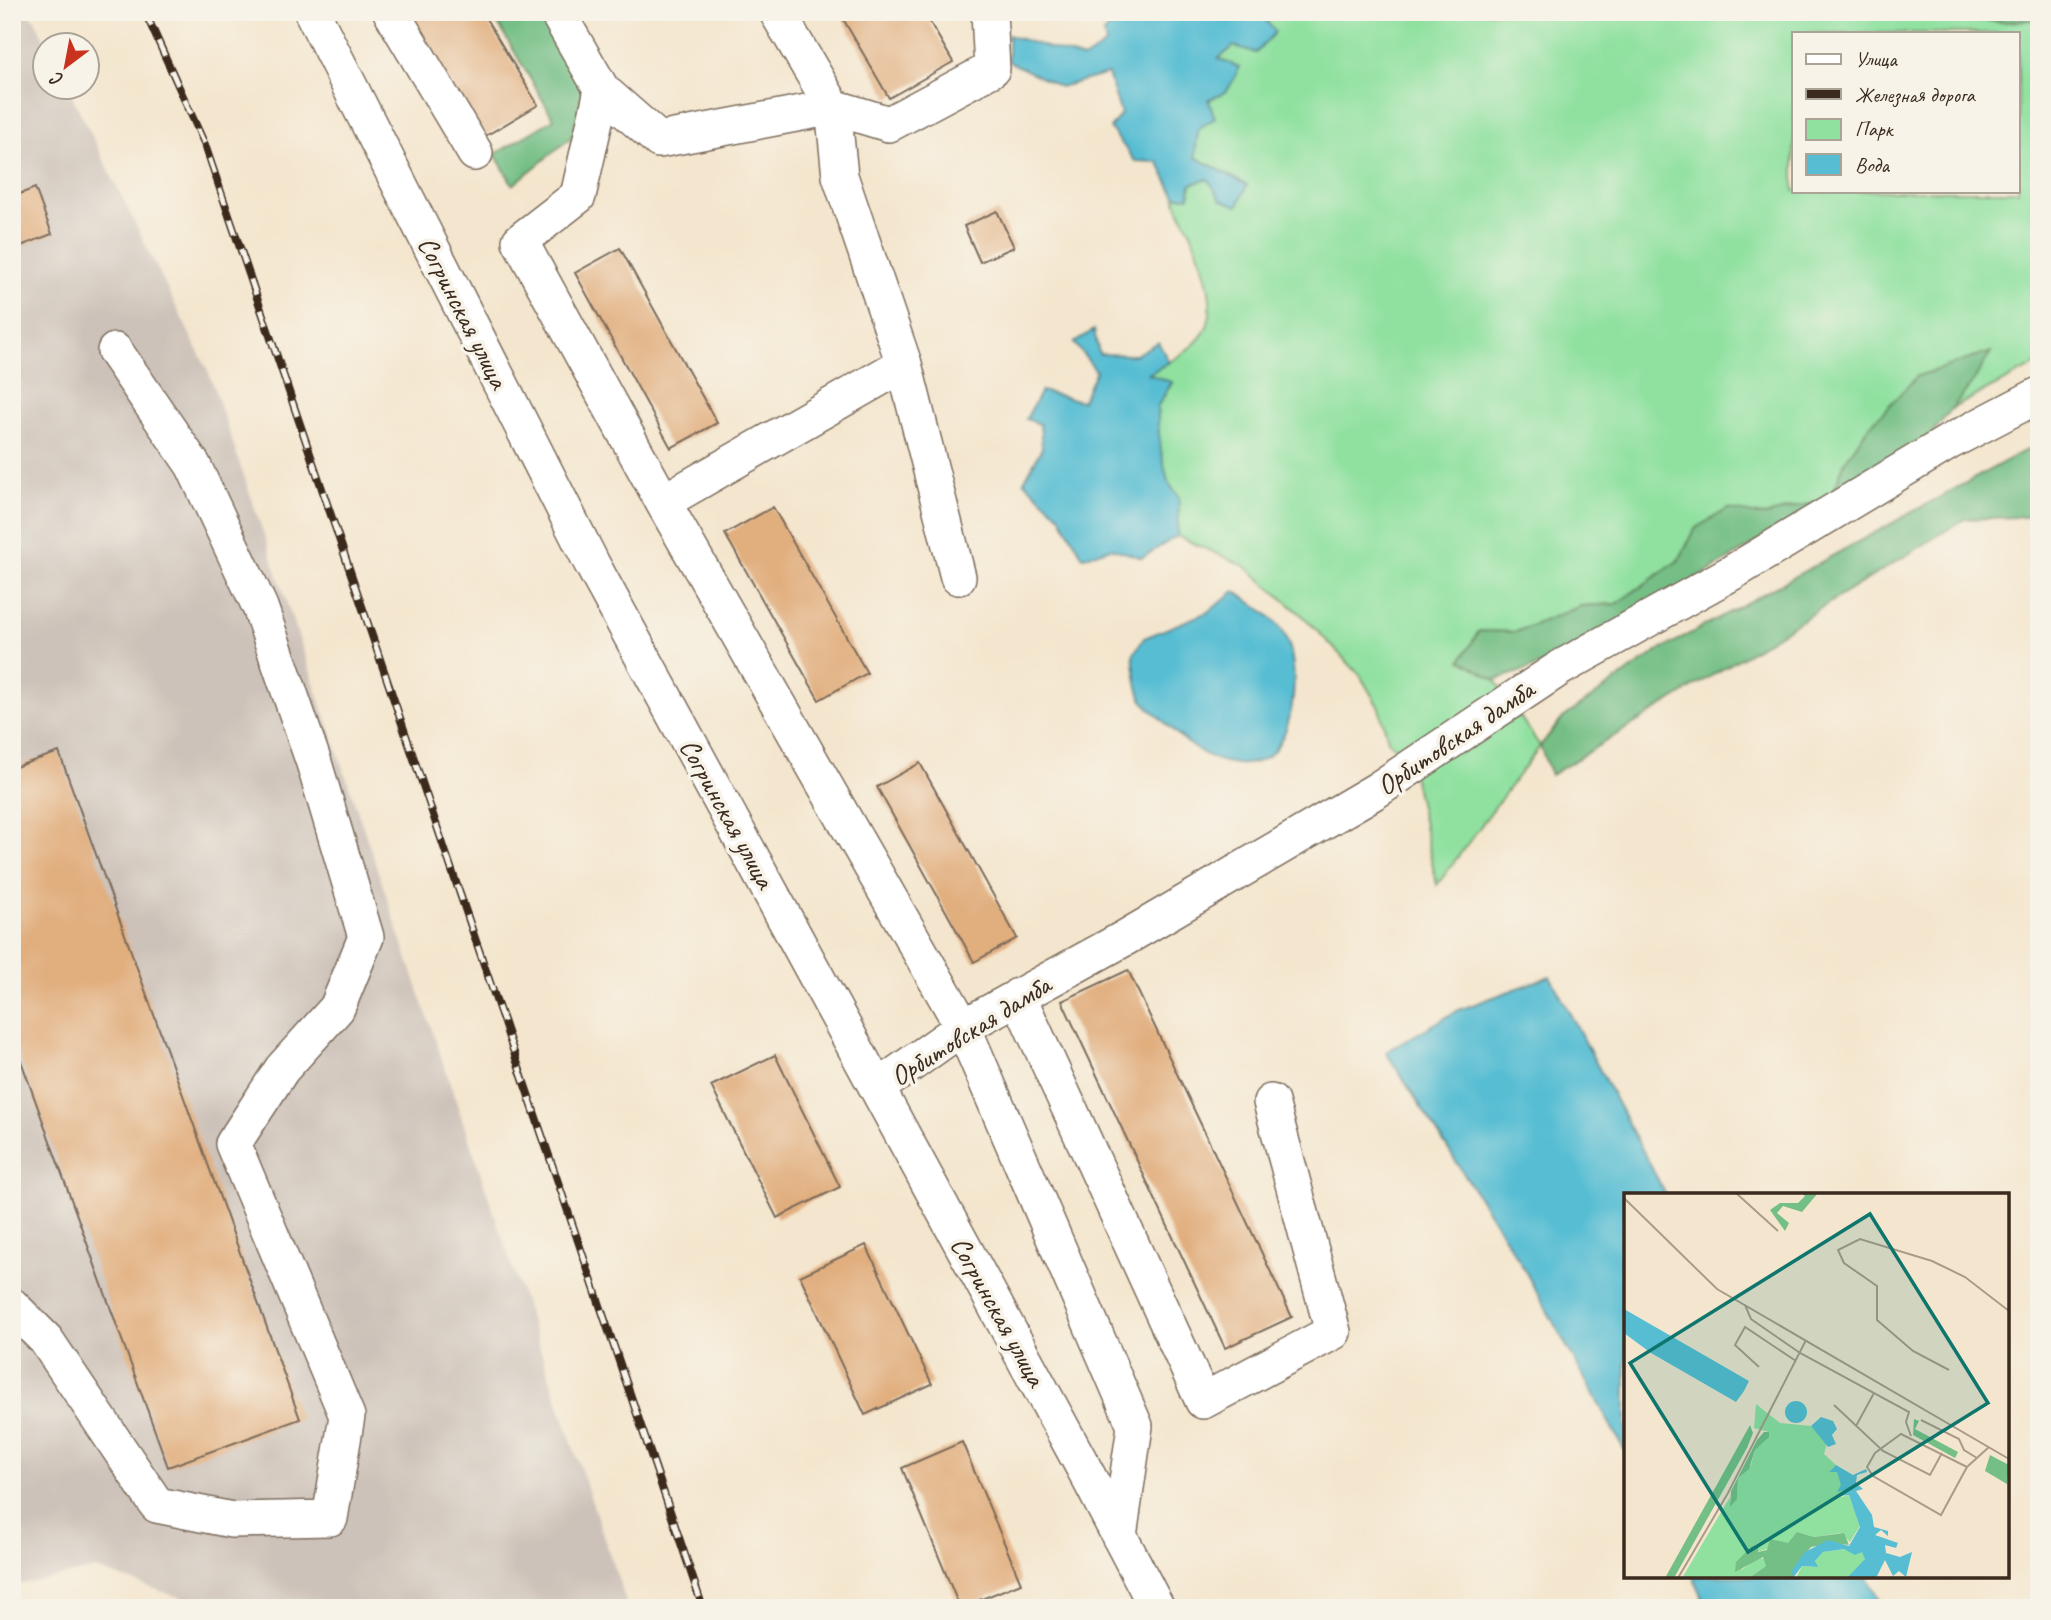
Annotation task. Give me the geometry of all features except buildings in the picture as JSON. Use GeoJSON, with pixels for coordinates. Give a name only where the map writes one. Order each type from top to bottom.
{"type":"FeatureCollection","features":[{"type":"Feature","properties":{"kind":"street","name":"Согринская улица"},"geometry":{"type":"LineString","coordinates":[[312,12],[592,565],[1157,1608]]}},
{"type":"Feature","properties":{"kind":"street"},"geometry":{"type":"LineString","coordinates":[[391,12],[475,153]]}},
{"type":"Feature","properties":{"kind":"street"},"geometry":{"type":"LineString","coordinates":[[557,12],[602,90],[659,140],[833,107],[889,124],[992,69],[989,12]]}},
{"type":"Feature","properties":{"kind":"street"},"geometry":{"type":"LineString","coordinates":[[777,12],[833,107],[840,176],[904,364],[958,577]]}},
{"type":"Feature","properties":{"kind":"street"},"geometry":{"type":"LineString","coordinates":[[602,90],[578,195],[520,241],[663,502],[963,1027],[1135,1426],[1119,1536]]}},
{"type":"Feature","properties":{"kind":"street"},"geometry":{"type":"LineString","coordinates":[[12,1306],[46,1340],[157,1505],[232,1520],[330,1518],[346,1416],[233,1144],[282,1069],[337,1009],[366,937],[314,763],[260,607],[193,465],[115,351]]}},
{"type":"Feature","properties":{"kind":"street"},"geometry":{"type":"LineString","coordinates":[[663,502],[904,364]]}},
{"type":"Feature","properties":{"kind":"street","name":"Орбитовская дамба"},"geometry":{"type":"LineString","coordinates":[[877,1088],[963,1027],[1125,938],[1377,790],[1560,668],[1734,572],[1949,442],[2039,395]]}},
{"type":"Feature","properties":{"kind":"street"},"geometry":{"type":"LineString","coordinates":[[1018,996],[1202,1401],[1333,1332],[1271,1102]]}},
{"type":"Feature","properties":{"kind":"shaded area"},"geometry":{"type":"Polygon","coordinates":[[[12,12],[26,12],[35,20],[41,32],[32,32],[32,102],[75,102],[209,373],[628,1608],[211,1608],[96,1569],[12,1586],[12,12]]]}},
{"type":"Feature","properties":{"kind":"green space"},"geometry":{"type":"Polygon","coordinates":[[[491,12],[542,12],[584,85],[574,135],[513,185],[495,154],[554,119],[491,12]]]}},
{"type":"Feature","properties":{"kind":"green space"},"geometry":{"type":"Polygon","coordinates":[[[1213,12],[1971,12],[1978,20],[2006,22],[2039,19],[2039,363],[1949,410],[1973,382],[1990,353],[1893,405],[1866,430],[1831,498],[1763,516],[1728,510],[1696,528],[1679,560],[1616,604],[1581,606],[1516,632],[1479,631],[1462,660],[1495,680],[1540,746],[1437,885],[1410,761],[1389,743],[1379,708],[1360,675],[1304,617],[1245,566],[1177,536],[1179,498],[1168,482],[1159,446],[1157,407],[1172,383],[1147,375],[1200,338],[1207,327],[1210,301],[1205,273],[1175,196],[1189,197],[1191,184],[1209,179],[1221,200],[1246,186],[1194,156],[1206,107],[1239,68],[1218,59],[1234,46],[1260,13],[1228,21],[1213,12]]]}},
{"type":"Feature","properties":{"kind":"green space"},"geometry":{"type":"Polygon","coordinates":[[[1971,12],[2039,12],[2039,19],[2006,22],[1978,20],[1971,12]]]}},
{"type":"Feature","properties":{"kind":"green space"},"geometry":{"type":"Polygon","coordinates":[[[1991,352],[1973,382],[1925,442],[1565,657],[1495,680],[1461,660],[1479,631],[1516,632],[1581,606],[1616,604],[1679,560],[1696,528],[1728,509],[1763,516],[1831,498],[1844,463],[1866,430],[1917,376],[1991,352]]]}},
{"type":"Feature","properties":{"kind":"green space"},"geometry":{"type":"Polygon","coordinates":[[[2039,443],[2039,516],[1965,519],[1551,775],[1540,746],[1563,718],[1658,651],[2039,443]]]}},
{"type":"Feature","properties":{"kind":"water"},"geometry":{"type":"Polygon","coordinates":[[[1123,12],[1213,12],[1228,21],[1260,13],[1275,32],[1256,53],[1234,46],[1218,59],[1239,67],[1228,88],[1220,95],[1208,99],[1215,118],[1198,129],[1195,157],[1247,185],[1238,206],[1221,200],[1208,179],[1191,184],[1189,197],[1175,196],[1158,162],[1135,161],[1110,128],[1121,114],[1108,74],[1060,87],[1008,61],[1008,35],[1084,59],[1106,44],[1104,33],[1123,12]]]}},
{"type":"Feature","properties":{"kind":"water"},"geometry":{"type":"Polygon","coordinates":[[[1094,330],[1099,354],[1135,355],[1158,342],[1169,362],[1148,374],[1172,382],[1157,407],[1160,446],[1168,482],[1179,498],[1177,536],[1142,558],[1111,548],[1083,557],[1060,516],[1024,481],[1042,448],[1040,424],[1026,419],[1041,391],[1082,401],[1096,371],[1074,343],[1094,330]]]}},
{"type":"Feature","properties":{"kind":"water"},"geometry":{"type":"Polygon","coordinates":[[[1235,591],[1264,611],[1282,630],[1291,651],[1294,688],[1292,707],[1280,742],[1269,755],[1256,762],[1242,764],[1228,763],[1202,753],[1179,736],[1142,700],[1133,655],[1144,638],[1208,612],[1235,591]]]}},
{"type":"Feature","properties":{"kind":"water"},"geometry":{"type":"Polygon","coordinates":[[[1550,976],[1665,1193],[1624,1193],[1624,1449],[1519,1260],[1386,1052],[1459,1010],[1550,976]]]}},
{"type":"Feature","properties":{"kind":"water"},"geometry":{"type":"Polygon","coordinates":[[[1694,1578],[1867,1578],[1883,1608],[1706,1608],[1694,1578]]]}},
{"type":"Feature","properties":{"kind":"railway"},"geometry":{"type":"LineString","coordinates":[[145,12],[205,145],[703,1608]]}}]}
